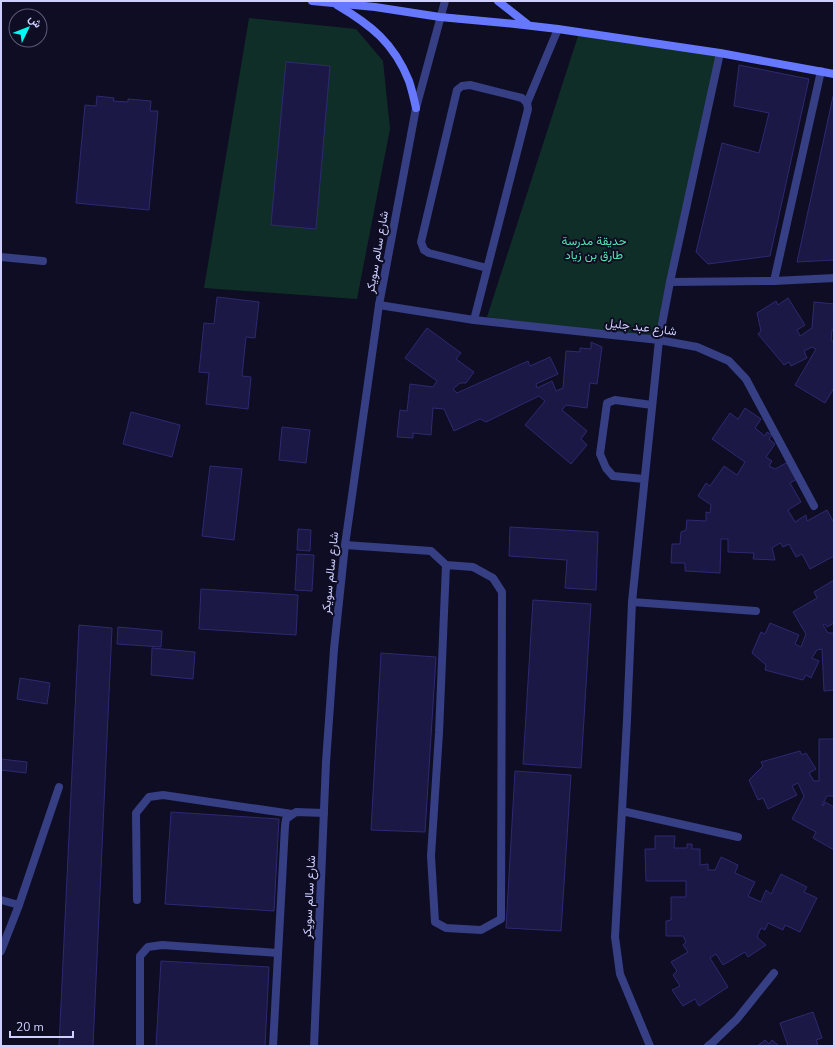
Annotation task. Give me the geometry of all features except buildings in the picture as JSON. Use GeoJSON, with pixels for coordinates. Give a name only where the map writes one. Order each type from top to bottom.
{"type":"FeatureCollection","features":[{"type":"Feature","properties":{"kind":"main road"},"geometry":{"type":"LineString","coordinates":[[312,1],[375,7],[440,17],[558,29],[720,53],[834,74]]}},
{"type":"Feature","properties":{"kind":"main road"},"geometry":{"type":"LineString","coordinates":[[498,1],[529,26]]}},
{"type":"Feature","properties":{"kind":"main road"},"geometry":{"type":"LineString","coordinates":[[335,3],[362,20],[382,37],[398,58],[409,82],[416,108]]}},
{"type":"Feature","properties":{"kind":"street","name":"شارع سالم سويكر"},"geometry":{"type":"LineString","coordinates":[[314,1046],[324,812],[334,649],[344,545],[379,304],[416,108],[445,1]]}},
{"type":"Feature","properties":{"kind":"street"},"geometry":{"type":"LineString","coordinates":[[474,320],[528,109],[527,103],[558,29]]}},
{"type":"Feature","properties":{"kind":"street"},"geometry":{"type":"LineString","coordinates":[[650,1046],[620,974],[615,937],[632,602],[659,340],[670,282],[720,53]]}},
{"type":"Feature","properties":{"kind":"street"},"geometry":{"type":"LineString","coordinates":[[774,281],[821,71]]}},
{"type":"Feature","properties":{"kind":"street"},"geometry":{"type":"LineString","coordinates":[[488,268],[429,253],[424,250],[421,242],[458,90],[462,86],[470,85],[522,98],[527,103]]}},
{"type":"Feature","properties":{"kind":"street"},"geometry":{"type":"LineString","coordinates":[[1,257],[43,261]]}},
{"type":"Feature","properties":{"kind":"street"},"geometry":{"type":"LineString","coordinates":[[670,282],[774,281],[834,278]]}},
{"type":"Feature","properties":{"kind":"street","name":"شارع عبد جليل"},"geometry":{"type":"LineString","coordinates":[[379,304],[474,320],[659,340],[697,347],[729,361],[746,379],[814,506]]}},
{"type":"Feature","properties":{"kind":"street"},"geometry":{"type":"LineString","coordinates":[[644,480],[613,476],[606,468],[600,454],[606,403],[615,400],[652,405]]}},
{"type":"Feature","properties":{"kind":"street"},"geometry":{"type":"LineString","coordinates":[[344,545],[431,551],[446,565],[473,567],[493,578],[502,592],[501,919],[481,930],[446,928],[435,922],[431,856],[440,733],[446,565]]}},
{"type":"Feature","properties":{"kind":"street"},"geometry":{"type":"LineString","coordinates":[[632,602],[756,611]]}},
{"type":"Feature","properties":{"kind":"street"},"geometry":{"type":"LineString","coordinates":[[1,951],[19,905],[59,787]]}},
{"type":"Feature","properties":{"kind":"street"},"geometry":{"type":"LineString","coordinates":[[137,900],[136,813],[149,797],[163,795],[292,814]]}},
{"type":"Feature","properties":{"kind":"street"},"geometry":{"type":"LineString","coordinates":[[622,810],[738,837]]}},
{"type":"Feature","properties":{"kind":"street"},"geometry":{"type":"LineString","coordinates":[[273,1046],[286,819],[296,812],[324,812]]}},
{"type":"Feature","properties":{"kind":"street"},"geometry":{"type":"LineString","coordinates":[[1,900],[19,905]]}},
{"type":"Feature","properties":{"kind":"street"},"geometry":{"type":"LineString","coordinates":[[140,1046],[140,956],[148,947],[162,945],[278,953]]}},
{"type":"Feature","properties":{"kind":"street"},"geometry":{"type":"LineString","coordinates":[[708,1046],[737,1019],[774,973]]}},
{"type":"Feature","properties":{"kind":"green space"},"geometry":{"type":"Polygon","coordinates":[[[249,18],[356,29],[383,61],[390,129],[357,299],[204,288],[249,18]]]}},
{"type":"Feature","properties":{"kind":"green space","name":"حديقة مدرسة طارق بن زياد"},"geometry":{"type":"Polygon","coordinates":[[[578,36],[717,56],[658,340],[487,317],[578,36]]]}}]}
